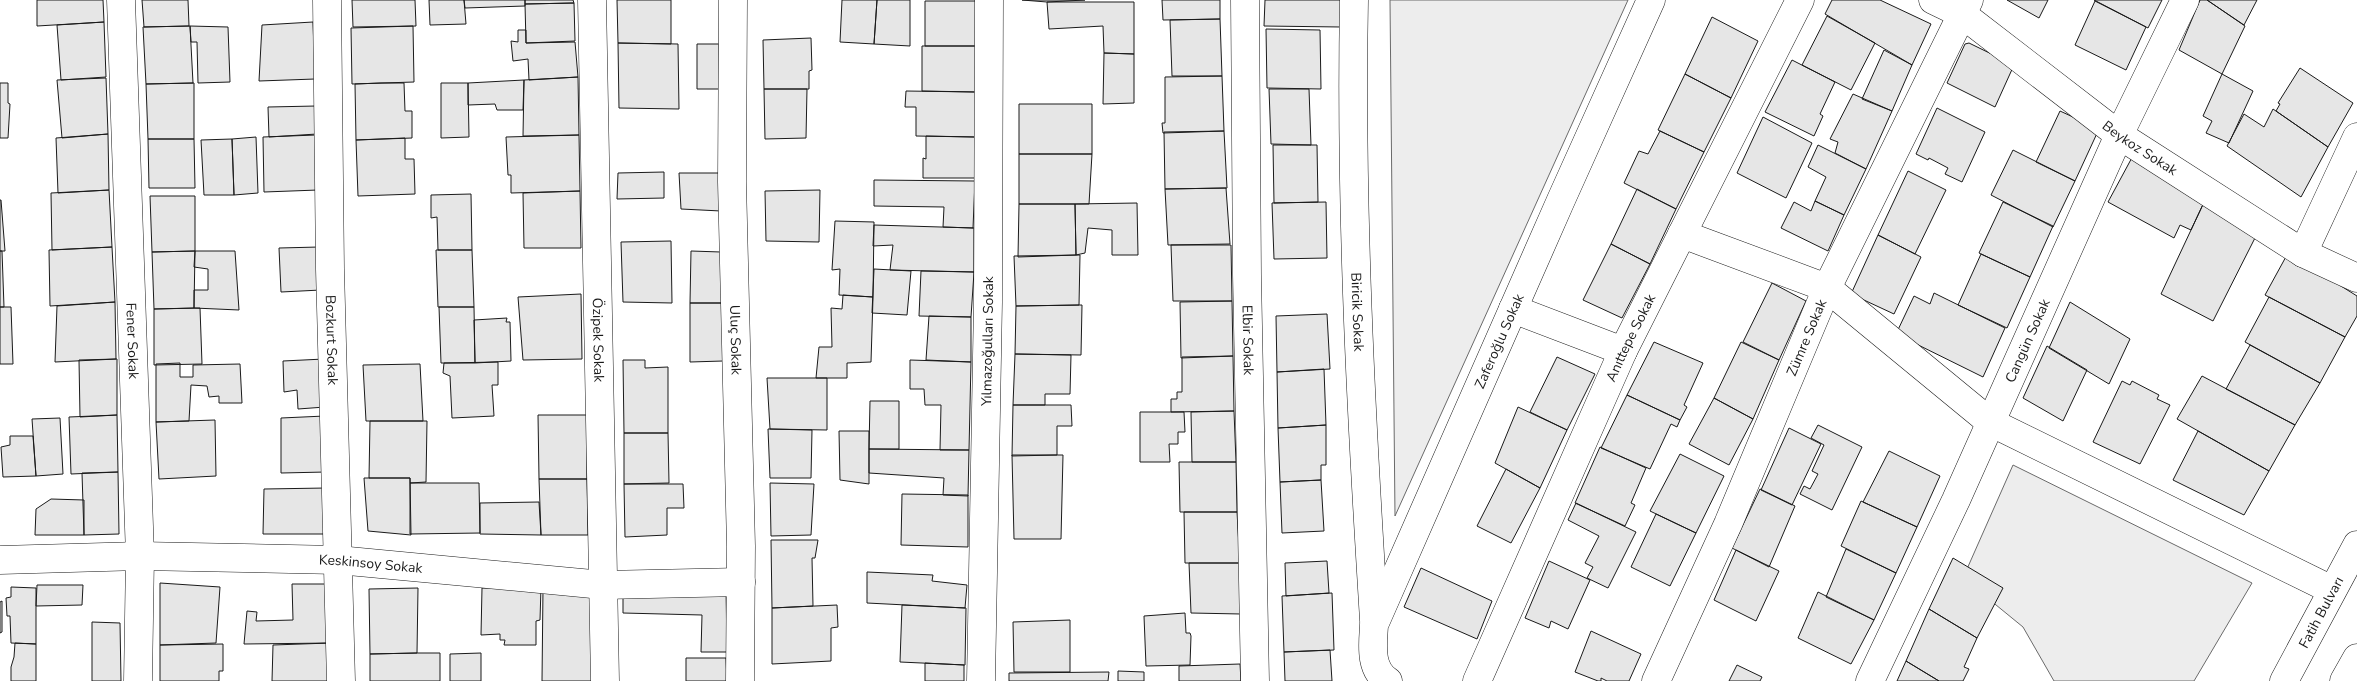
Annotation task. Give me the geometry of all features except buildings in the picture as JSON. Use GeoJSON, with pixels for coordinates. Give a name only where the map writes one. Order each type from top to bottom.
{"type":"FeatureCollection","features":[{"type":"Feature","properties":{"kind":"street","name":"Fener Sokak"},"geometry":{"type":"LineString","coordinates":[[121,0],[140,556],[138,681]]}},
{"type":"Feature","properties":{"kind":"street","name":"Bozkurt Sokak"},"geometry":{"type":"LineString","coordinates":[[327,0],[330,269],[341,681]]}},
{"type":"Feature","properties":{"kind":"street","name":"Özipek Sokak"},"geometry":{"type":"LineString","coordinates":[[592,0],[605,681]]}},
{"type":"Feature","properties":{"kind":"street","name":"Uluç Sokak"},"geometry":{"type":"LineString","coordinates":[[732,0],[732,182],[741,582],[740,681]]}},
{"type":"Feature","properties":{"kind":"street","name":"Yılmazoğulları Sokak"},"geometry":{"type":"LineString","coordinates":[[981,681],[988,302],[989,0]]}},
{"type":"Feature","properties":{"kind":"street","name":"Elbir Sokak"},"geometry":{"type":"LineString","coordinates":[[1245,0],[1247,285],[1255,681]]}},
{"type":"Feature","properties":{"kind":"street","name":"Biricik Sokak"},"geometry":{"type":"LineString","coordinates":[[1354,0],[1352,76],[1359,388],[1374,625]]}},
{"type":"Feature","properties":{"kind":"street","name":"Zaferoğlu Sokak"},"geometry":{"type":"LineString","coordinates":[[1388,681],[1383,678],[1373,659],[1374,625],[1651,0]]}},
{"type":"Feature","properties":{"kind":"street","name":"Anıttepe Sokak"},"geometry":{"type":"LineString","coordinates":[[1477,681],[1623,351],[1800,0]]}},
{"type":"Feature","properties":{"kind":"street","name":"Beykoz Sokak"},"geometry":{"type":"LineString","coordinates":[[1934,0],[1966,7],[2119,135],[2303,253],[2357,278]]}},
{"type":"Feature","properties":{"kind":"street","name":"Cangün Sokak"},"geometry":{"type":"LineString","coordinates":[[1870,681],[1990,422],[2119,135],[2184,0]]}},
{"type":"Feature","properties":{"kind":"street","name":"Zümre Sokak"},"geometry":{"type":"LineString","coordinates":[[1656,681],[1728,524],[1827,288],[1966,7]]}},
{"type":"Feature","properties":{"kind":"street"},"geometry":{"type":"LineString","coordinates":[[2303,253],[2357,137]]}},
{"type":"Feature","properties":{"kind":"street"},"geometry":{"type":"LineString","coordinates":[[1682,234],[1827,288],[1990,422],[2332,590]]}},
{"type":"Feature","properties":{"kind":"street"},"geometry":{"type":"LineString","coordinates":[[1513,309],[1623,351]]}},
{"type":"Feature","properties":{"kind":"street","name":"Fatih Bulvarı"},"geometry":{"type":"LineString","coordinates":[[2284,681],[2357,545]]}},
{"type":"Feature","properties":{"kind":"street","name":"Keskinsoy Sokak"},"geometry":{"type":"LineString","coordinates":[[0,560],[140,556],[338,560],[603,585],[741,582]]}},
{"type":"Feature","properties":{"kind":"street"},"geometry":{"type":"LineString","coordinates":[[2344,681],[2357,658]]}},
{"type":"Feature","properties":{"kind":"shaded area"},"geometry":{"type":"Polygon","coordinates":[[[1390,0],[1628,0],[1395,516],[1390,0]]]}},
{"type":"Feature","properties":{"kind":"shaded area"},"geometry":{"type":"Polygon","coordinates":[[[2013,465],[2252,583],[2194,681],[2054,681],[2023,627],[1963,578],[2013,465]]]}}]}
